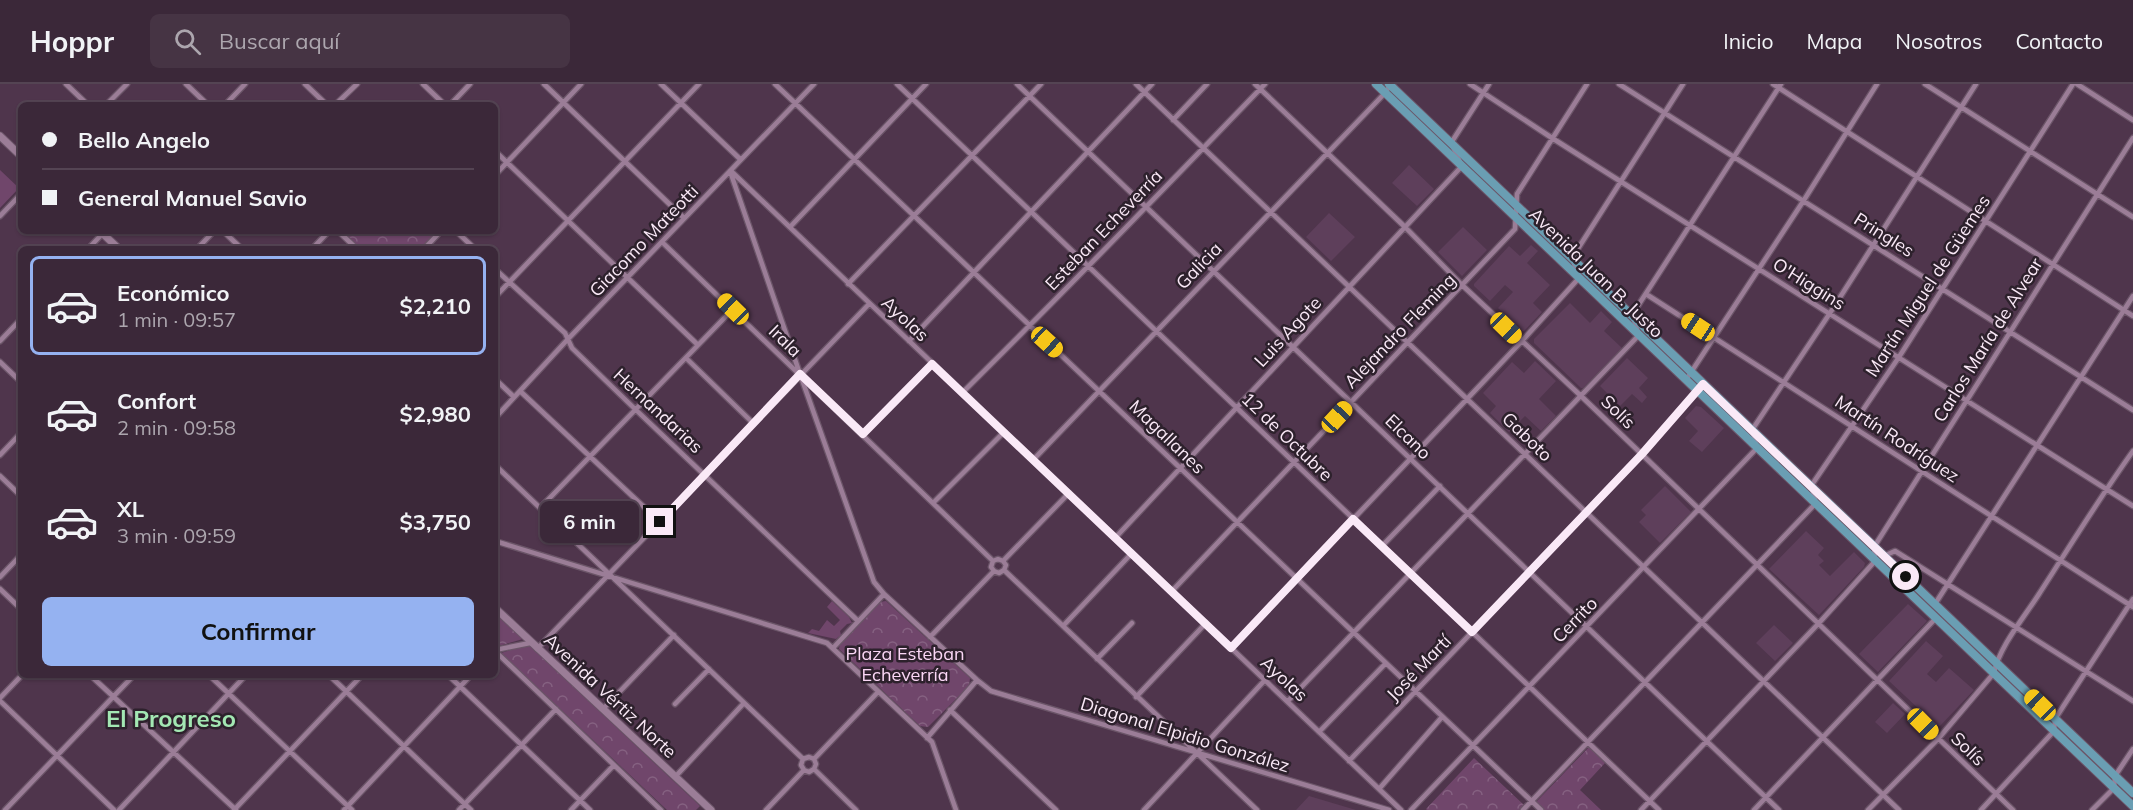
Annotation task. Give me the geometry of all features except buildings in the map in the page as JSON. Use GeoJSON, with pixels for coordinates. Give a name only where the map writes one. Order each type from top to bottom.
{"type":"FeatureCollection","features":[{"type":"Feature","properties":{"kind":"main road","name":"Avenida Juan B. Justo"},"geometry":{"type":"LineString","coordinates":[[1376,84],[1459,169],[1516,217],[2133,806]]}},
{"type":"Feature","properties":{"kind":"main road","name":"Avenida Juan B. Justo"},"geometry":{"type":"LineString","coordinates":[[1390,84],[2133,793]]}},
{"type":"Feature","properties":{"kind":"street"},"geometry":{"type":"LineString","coordinates":[[66,84],[85,102]]}},
{"type":"Feature","properties":{"kind":"street"},"geometry":{"type":"LineString","coordinates":[[109,102],[126,84]]}},
{"type":"Feature","properties":{"kind":"street"},"geometry":{"type":"LineString","coordinates":[[186,84],[205,102]]}},
{"type":"Feature","properties":{"kind":"street"},"geometry":{"type":"LineString","coordinates":[[228,102],[245,84]]}},
{"type":"Feature","properties":{"kind":"street"},"geometry":{"type":"LineString","coordinates":[[305,84],[324,102]]}},
{"type":"Feature","properties":{"kind":"street"},"geometry":{"type":"LineString","coordinates":[[338,102],[357,84]]}},
{"type":"Feature","properties":{"kind":"street"},"geometry":{"type":"LineString","coordinates":[[423,84],[442,102]]}},
{"type":"Feature","properties":{"kind":"street"},"geometry":{"type":"LineString","coordinates":[[453,102],[470,84]]}},
{"type":"Feature","properties":{"kind":"street"},"geometry":{"type":"LineString","coordinates":[[544,84],[684,218]]}},
{"type":"Feature","properties":{"kind":"street"},"geometry":{"type":"LineString","coordinates":[[498,172],[581,84]]}},
{"type":"Feature","properties":{"kind":"street"},"geometry":{"type":"LineString","coordinates":[[661,84],[740,159]]}},
{"type":"Feature","properties":{"kind":"street"},"geometry":{"type":"LineString","coordinates":[[498,294],[699,84]]}},
{"type":"Feature","properties":{"kind":"street","name":"Magallanes"},"geometry":{"type":"LineString","coordinates":[[775,84],[1541,810]]}},
{"type":"Feature","properties":{"kind":"street","name":"Giacomo Mateotti"},"geometry":{"type":"LineString","coordinates":[[498,415],[814,84]]}},
{"type":"Feature","properties":{"kind":"street","name":"12 de Octubre"},"geometry":{"type":"LineString","coordinates":[[897,84],[1659,810]]}},
{"type":"Feature","properties":{"kind":"street"},"geometry":{"type":"LineString","coordinates":[[790,227],[926,84]]}},
{"type":"Feature","properties":{"kind":"street","name":"Elcano"},"geometry":{"type":"LineString","coordinates":[[1017,84],[1779,810]]}},
{"type":"Feature","properties":{"kind":"street"},"geometry":{"type":"LineString","coordinates":[[848,284],[1041,84]]}},
{"type":"Feature","properties":{"kind":"street","name":"Gaboto"},"geometry":{"type":"LineString","coordinates":[[1136,84],[1899,810]]}},
{"type":"Feature","properties":{"kind":"street"},"geometry":{"type":"LineString","coordinates":[[909,341],[1152,84]]}},
{"type":"Feature","properties":{"kind":"street"},"geometry":{"type":"LineString","coordinates":[[1173,120],[1208,84]]}},
{"type":"Feature","properties":{"kind":"street","name":"Solís"},"geometry":{"type":"LineString","coordinates":[[1255,84],[1521,342],[1700,509],[2013,810]]}},
{"type":"Feature","properties":{"kind":"street","name":"Esteban Echeverría"},"geometry":{"type":"LineString","coordinates":[[962,393],[1089,267],[1265,84]]}},
{"type":"Feature","properties":{"kind":"street","name":"Galicia"},"geometry":{"type":"LineString","coordinates":[[1034,459],[1385,93],[1390,84]]}},
{"type":"Feature","properties":{"kind":"street","name":"O'Higgins"},"geometry":{"type":"LineString","coordinates":[[1470,84],[2133,506]]}},
{"type":"Feature","properties":{"kind":"street"},"geometry":{"type":"LineString","coordinates":[[1459,169],[1451,143],[1489,84]]}},
{"type":"Feature","properties":{"kind":"street"},"geometry":{"type":"LineString","coordinates":[[1516,217],[1517,194],[1587,84]]}},
{"type":"Feature","properties":{"kind":"street","name":"Pringles"},"geometry":{"type":"LineString","coordinates":[[1619,84],[2133,410]]}},
{"type":"Feature","properties":{"kind":"street"},"geometry":{"type":"LineString","coordinates":[[1231,648],[1579,278],[1572,258],[1683,84]]}},
{"type":"Feature","properties":{"kind":"street"},"geometry":{"type":"LineString","coordinates":[[1773,84],[1780,86],[2133,316]]}},
{"type":"Feature","properties":{"kind":"street"},"geometry":{"type":"LineString","coordinates":[[1686,380],[1877,84]]}},
{"type":"Feature","properties":{"kind":"street"},"geometry":{"type":"LineString","coordinates":[[1925,84],[2133,218]]}},
{"type":"Feature","properties":{"kind":"street"},"geometry":{"type":"LineString","coordinates":[[1757,448],[1752,430],[1830,313],[1976,84]]}},
{"type":"Feature","properties":{"kind":"street"},"geometry":{"type":"LineString","coordinates":[[2075,84],[2133,120]]}},
{"type":"Feature","properties":{"kind":"street","name":"Martín Miguel de Güemes"},"geometry":{"type":"LineString","coordinates":[[1811,486],[1899,357],[2075,84]]}},
{"type":"Feature","properties":{"kind":"street"},"geometry":{"type":"LineString","coordinates":[[1288,701],[1639,335],[1632,315],[1780,86]]}},
{"type":"Feature","properties":{"kind":"street"},"geometry":{"type":"LineString","coordinates":[[0,136],[18,153]]}},
{"type":"Feature","properties":{"kind":"street","name":"Carlos María de Alvear"},"geometry":{"type":"LineString","coordinates":[[1874,547],[2133,138]]}},
{"type":"Feature","properties":{"kind":"street"},"geometry":{"type":"LineString","coordinates":[[498,154],[698,345]]}},
{"type":"Feature","properties":{"kind":"street","name":"Luis Agote"},"geometry":{"type":"LineString","coordinates":[[1116,537],[1459,169]]}},
{"type":"Feature","properties":{"kind":"street"},"geometry":{"type":"LineString","coordinates":[[730,171],[874,582],[930,638],[977,680],[927,738]]}},
{"type":"Feature","properties":{"kind":"street","name":"Ayolas"},"geometry":{"type":"LineString","coordinates":[[730,171],[1401,810]]}},
{"type":"Feature","properties":{"kind":"street"},"geometry":{"type":"LineString","coordinates":[[0,216],[18,197]]}},
{"type":"Feature","properties":{"kind":"street","name":"Alejandro Fleming"},"geometry":{"type":"LineString","coordinates":[[1172,591],[1515,229],[1516,217]]}},
{"type":"Feature","properties":{"kind":"street"},"geometry":{"type":"LineString","coordinates":[[90,246],[100,234]]}},
{"type":"Feature","properties":{"kind":"street"},"geometry":{"type":"LineString","coordinates":[[104,234],[116,246]]}},
{"type":"Feature","properties":{"kind":"street"},"geometry":{"type":"LineString","coordinates":[[200,246],[211,234]]}},
{"type":"Feature","properties":{"kind":"street"},"geometry":{"type":"LineString","coordinates":[[226,234],[239,246]]}},
{"type":"Feature","properties":{"kind":"street"},"geometry":{"type":"LineString","coordinates":[[315,246],[325,234]]}},
{"type":"Feature","properties":{"kind":"street"},"geometry":{"type":"LineString","coordinates":[[341,234],[354,246]]}},
{"type":"Feature","properties":{"kind":"street"},"geometry":{"type":"LineString","coordinates":[[427,246],[438,234]]}},
{"type":"Feature","properties":{"kind":"street"},"geometry":{"type":"LineString","coordinates":[[459,234],[472,246]]}},
{"type":"Feature","properties":{"kind":"street","name":"Irala"},"geometry":{"type":"LineString","coordinates":[[662,242],[993,561]]}},
{"type":"Feature","properties":{"kind":"street","name":"Hernandarias"},"geometry":{"type":"LineString","coordinates":[[498,271],[565,333],[572,348],[635,410],[858,621]]}},
{"type":"Feature","properties":{"kind":"street","name":"Martín Rodríguez"},"geometry":{"type":"LineString","coordinates":[[1646,294],[2131,606]]}},
{"type":"Feature","properties":{"kind":"street"},"geometry":{"type":"LineString","coordinates":[[1754,810],[1936,618],[1935,604],[2133,296]]}},
{"type":"Feature","properties":{"kind":"street"},"geometry":{"type":"LineString","coordinates":[[537,649],[869,304]]}},
{"type":"Feature","properties":{"kind":"street"},"geometry":{"type":"LineString","coordinates":[[540,508],[733,309]]}},
{"type":"Feature","properties":{"kind":"street"},"geometry":{"type":"LineString","coordinates":[[0,341],[18,322]]}},
{"type":"Feature","properties":{"kind":"street"},"geometry":{"type":"LineString","coordinates":[[686,357],[753,423]]}},
{"type":"Feature","properties":{"kind":"street"},"geometry":{"type":"LineString","coordinates":[[0,362],[18,379]]}},
{"type":"Feature","properties":{"kind":"street"},"geometry":{"type":"LineString","coordinates":[[863,434],[932,364]]}},
{"type":"Feature","properties":{"kind":"street"},"geometry":{"type":"LineString","coordinates":[[498,382],[514,397]]}},
{"type":"Feature","properties":{"kind":"street","name":"José Martí"},"geometry":{"type":"LineString","coordinates":[[1349,760],[1642,454],[1703,384]]}},
{"type":"Feature","properties":{"kind":"street"},"geometry":{"type":"LineString","coordinates":[[520,391],[660,522]]}},
{"type":"Feature","properties":{"kind":"street"},"geometry":{"type":"LineString","coordinates":[[933,503],[1004,432]]}},
{"type":"Feature","properties":{"kind":"street"},"geometry":{"type":"LineString","coordinates":[[0,455],[18,436]]}},
{"type":"Feature","properties":{"kind":"street","name":"Cerrito"},"geometry":{"type":"LineString","coordinates":[[1412,810],[1757,448]]}},
{"type":"Feature","properties":{"kind":"street"},"geometry":{"type":"LineString","coordinates":[[1868,810],[1938,739],[1994,674],[1996,663],[2018,627],[2106,489],[2133,451]]}},
{"type":"Feature","properties":{"kind":"street"},"geometry":{"type":"LineString","coordinates":[[498,468],[803,759]]}},
{"type":"Feature","properties":{"kind":"street"},"geometry":{"type":"LineString","coordinates":[[0,476],[18,493]]}},
{"type":"Feature","properties":{"kind":"street"},"geometry":{"type":"LineString","coordinates":[[1382,546],[1440,486]]}},
{"type":"Feature","properties":{"kind":"street"},"geometry":{"type":"LineString","coordinates":[[1523,810],[1816,503],[1811,486]]}},
{"type":"Feature","properties":{"kind":"street"},"geometry":{"type":"LineString","coordinates":[[1004,561],[1069,493]]}},
{"type":"Feature","properties":{"kind":"street"},"geometry":{"type":"LineString","coordinates":[[498,543],[821,640],[933,745],[956,810]]}},
{"type":"Feature","properties":{"kind":"street"},"geometry":{"type":"LineString","coordinates":[[1874,547],[1875,560]]}},
{"type":"Feature","properties":{"kind":"street"},"geometry":{"type":"LineString","coordinates":[[1641,810],[1819,623],[1875,560],[1895,551],[2133,701]]}},
{"type":"Feature","properties":{"kind":"street"},"geometry":{"type":"LineString","coordinates":[[1063,627],[1132,554]]}},
{"type":"Feature","properties":{"kind":"street"},"geometry":{"type":"LineString","coordinates":[[0,577],[18,558]]}},
{"type":"Feature","properties":{"kind":"street"},"geometry":{"type":"LineString","coordinates":[[997,559],[1004,561],[1006,565],[1000,573],[991,567],[993,561],[997,559]]}},
{"type":"Feature","properties":{"kind":"street"},"geometry":{"type":"LineString","coordinates":[[1004,570],[1257,810]]}},
{"type":"Feature","properties":{"kind":"street"},"geometry":{"type":"LineString","coordinates":[[930,638],[994,571]]}},
{"type":"Feature","properties":{"kind":"street"},"geometry":{"type":"LineString","coordinates":[[0,589],[18,606]]}},
{"type":"Feature","properties":{"kind":"street"},"geometry":{"type":"LineString","coordinates":[[832,648],[884,594]]}},
{"type":"Feature","properties":{"kind":"street"},"geometry":{"type":"LineString","coordinates":[[1981,810],[2054,731],[2055,719],[2131,606],[2133,599]]}},
{"type":"Feature","properties":{"kind":"street","name":"Avenida Vértiz Norte"},"geometry":{"type":"LineString","coordinates":[[498,611],[705,808]]}},
{"type":"Feature","properties":{"kind":"street"},"geometry":{"type":"LineString","coordinates":[[1098,659],[1132,623]]}},
{"type":"Feature","properties":{"kind":"street"},"geometry":{"type":"LineString","coordinates":[[1136,697],[1206,623]]}},
{"type":"Feature","properties":{"kind":"street"},"geometry":{"type":"LineString","coordinates":[[603,709],[674,635]]}},
{"type":"Feature","properties":{"kind":"street"},"geometry":{"type":"LineString","coordinates":[[498,649],[530,643]]}},
{"type":"Feature","properties":{"kind":"street"},"geometry":{"type":"LineString","coordinates":[[498,653],[661,810]]}},
{"type":"Feature","properties":{"kind":"street"},"geometry":{"type":"LineString","coordinates":[[1319,732],[1385,664]]}},
{"type":"Feature","properties":{"kind":"street"},"geometry":{"type":"LineString","coordinates":[[675,704],[709,669]]}},
{"type":"Feature","properties":{"kind":"street"},"geometry":{"type":"LineString","coordinates":[[19,678],[0,700],[117,810],[243,678]]}},
{"type":"Feature","properties":{"kind":"street"},"geometry":{"type":"LineString","coordinates":[[93,678],[235,810],[359,678]]}},
{"type":"Feature","properties":{"kind":"street"},"geometry":{"type":"LineString","coordinates":[[4,810],[131,678]]}},
{"type":"Feature","properties":{"kind":"street"},"geometry":{"type":"LineString","coordinates":[[212,678],[348,809],[468,678]]}},
{"type":"Feature","properties":{"kind":"street"},"geometry":{"type":"LineString","coordinates":[[332,678],[471,810]]}},
{"type":"Feature","properties":{"kind":"street"},"geometry":{"type":"LineString","coordinates":[[451,678],[590,810]]}},
{"type":"Feature","properties":{"kind":"street","name":"Diagonal Elpidio González"},"geometry":{"type":"LineString","coordinates":[[977,680],[991,691],[1389,810]]}},
{"type":"Feature","properties":{"kind":"street"},"geometry":{"type":"LineString","coordinates":[[1144,810],[1265,680]]}},
{"type":"Feature","properties":{"kind":"street"},"geometry":{"type":"LineString","coordinates":[[814,759],[878,692]]}},
{"type":"Feature","properties":{"kind":"street"},"geometry":{"type":"LineString","coordinates":[[675,777],[744,703]]}},
{"type":"Feature","properties":{"kind":"street"},"geometry":{"type":"LineString","coordinates":[[459,810],[556,709]]}},
{"type":"Feature","properties":{"kind":"street"},"geometry":{"type":"LineString","coordinates":[[950,710],[1056,810]]}},
{"type":"Feature","properties":{"kind":"street"},"geometry":{"type":"LineString","coordinates":[[1379,789],[1442,717]]}},
{"type":"Feature","properties":{"kind":"street"},"geometry":{"type":"LineString","coordinates":[[2092,810],[2114,788],[2115,776],[2133,749]]}},
{"type":"Feature","properties":{"kind":"street"},"geometry":{"type":"LineString","coordinates":[[803,759],[808,757],[814,759]]}},
{"type":"Feature","properties":{"kind":"street"},"geometry":{"type":"LineString","coordinates":[[803,759],[801,766],[804,770],[809,772],[814,770]]}},
{"type":"Feature","properties":{"kind":"street"},"geometry":{"type":"LineString","coordinates":[[814,759],[816,764],[814,770]]}},
{"type":"Feature","properties":{"kind":"street"},"geometry":{"type":"LineString","coordinates":[[571,810],[614,765]]}},
{"type":"Feature","properties":{"kind":"street"},"geometry":{"type":"LineString","coordinates":[[766,810],[804,770]]}},
{"type":"Feature","properties":{"kind":"street"},"geometry":{"type":"LineString","coordinates":[[814,770],[856,810]]}},
{"type":"Feature","properties":{"kind":"street"},"geometry":{"type":"LineString","coordinates":[[1416,805],[1422,810]]}},
{"type":"Feature","properties":{"kind":"shaded area"},"geometry":{"type":"Polygon","coordinates":[[[1409,165],[1434,189],[1417,206],[1392,183],[1409,165]]]}},
{"type":"Feature","properties":{"kind":"shaded area"},"geometry":{"type":"Polygon","coordinates":[[[1329,213],[1355,237],[1331,261],[1306,237],[1329,213]]]}},
{"type":"Feature","properties":{"kind":"shaded area"},"geometry":{"type":"Polygon","coordinates":[[[1463,227],[1487,250],[1462,276],[1438,252],[1463,227]]]}},
{"type":"Feature","properties":{"kind":"shaded area"},"geometry":{"type":"Polygon","coordinates":[[[1531,245],[1538,251],[1527,263],[1550,285],[1533,303],[1542,312],[1522,331],[1498,308],[1513,292],[1505,285],[1490,301],[1474,284],[1509,246],[1520,256],[1531,245]]]}},
{"type":"Feature","properties":{"kind":"shaded area"},"geometry":{"type":"Polygon","coordinates":[[[1570,303],[1590,323],[1601,311],[1612,322],[1604,331],[1622,348],[1583,388],[1534,343],[1534,339],[1570,303]]]}},
{"type":"Feature","properties":{"kind":"shaded area"},"geometry":{"type":"Polygon","coordinates":[[[1627,358],[1648,378],[1639,388],[1647,397],[1642,403],[1632,394],[1620,406],[1600,386],[1627,358]]]}},
{"type":"Feature","properties":{"kind":"shaded area"},"geometry":{"type":"Polygon","coordinates":[[[1535,361],[1556,381],[1539,399],[1556,416],[1541,431],[1525,416],[1509,432],[1490,413],[1496,406],[1483,393],[1512,362],[1524,373],[1535,361]]]}},
{"type":"Feature","properties":{"kind":"shaded area"},"geometry":{"type":"Polygon","coordinates":[[[1696,406],[1701,407],[1724,428],[1702,452],[1689,441],[1698,431],[1685,418],[1696,406]]]}},
{"type":"Feature","properties":{"kind":"shaded area"},"geometry":{"type":"Polygon","coordinates":[[[1665,486],[1691,512],[1660,543],[1639,522],[1646,515],[1641,510],[1665,486]]]}},
{"type":"Feature","properties":{"kind":"shaded area"},"geometry":{"type":"Polygon","coordinates":[[[1806,531],[1824,548],[1818,555],[1824,561],[1819,565],[1830,576],[1854,552],[1865,563],[1864,567],[1819,615],[1769,569],[1806,531]]]}},
{"type":"Feature","properties":{"kind":"shaded area"},"geometry":{"type":"Polygon","coordinates":[[[1908,604],[1927,621],[1878,672],[1859,654],[1908,604]]]}},
{"type":"Feature","properties":{"kind":"shaded area"},"geometry":{"type":"Polygon","coordinates":[[[1774,625],[1793,643],[1775,661],[1756,643],[1774,625]]]}},
{"type":"Feature","properties":{"kind":"shaded area"},"geometry":{"type":"Polygon","coordinates":[[[1926,641],[1943,656],[1927,674],[1936,682],[1949,668],[1974,690],[1940,726],[1936,725],[1889,681],[1926,641]]]}},
{"type":"Feature","properties":{"kind":"shaded area"},"geometry":{"type":"Polygon","coordinates":[[[1893,703],[1905,714],[1887,733],[1875,722],[1893,703]]]}},
{"type":"Feature","properties":{"kind":"shaded area"},"geometry":{"type":"Polygon","coordinates":[[[1309,796],[1356,810],[1296,810],[1309,796]]]}},
{"type":"Feature","properties":{"kind":"green space"},"geometry":{"type":"Polygon","coordinates":[[[0,170],[18,189],[0,208],[0,170]]]}},
{"type":"Feature","properties":{"kind":"green space"},"geometry":{"type":"Polygon","coordinates":[[[345,234],[434,234],[422,246],[358,246],[345,234]]]}},
{"type":"Feature","properties":{"kind":"green space"},"geometry":{"type":"Polygon","coordinates":[[[832,601],[849,617],[852,623],[847,624],[840,631],[841,635],[836,639],[808,633],[812,629],[819,631],[827,620],[834,626],[840,620],[827,607],[832,601]]]}},
{"type":"Feature","properties":{"kind":"green space","name":"Plaza Esteban Echeverría"},"geometry":{"type":"Polygon","coordinates":[[[886,601],[970,678],[969,686],[928,727],[920,726],[839,649],[840,644],[880,602],[886,601]]]}},
{"type":"Feature","properties":{"kind":"green space"},"geometry":{"type":"Polygon","coordinates":[[[498,615],[523,639],[498,646],[498,615]]]}},
{"type":"Feature","properties":{"kind":"green space"},"geometry":{"type":"Polygon","coordinates":[[[527,645],[700,806],[696,810],[667,810],[501,653],[527,645]]]}},
{"type":"Feature","properties":{"kind":"green space"},"geometry":{"type":"Polygon","coordinates":[[[1589,747],[1605,763],[1580,790],[1601,810],[1544,810],[1536,802],[1589,747]]]}},
{"type":"Feature","properties":{"kind":"green space"},"geometry":{"type":"Polygon","coordinates":[[[1474,758],[1524,805],[1519,810],[1427,810],[1426,809],[1474,758]]]}},
{"type":"Feature","properties":{"kind":"district","name":"El Progreso"},"geometry":{"type":"Point","coordinates":[171,719]}},
{"type":"Feature","properties":{"kind":"route"},"geometry":{"type":"LineString","coordinates":[[660,522],[800,374],[863,434],[932,364],[1231,648],[1353,519],[1472,632],[1642,454],[1703,384],[1906,577]]}}]}
